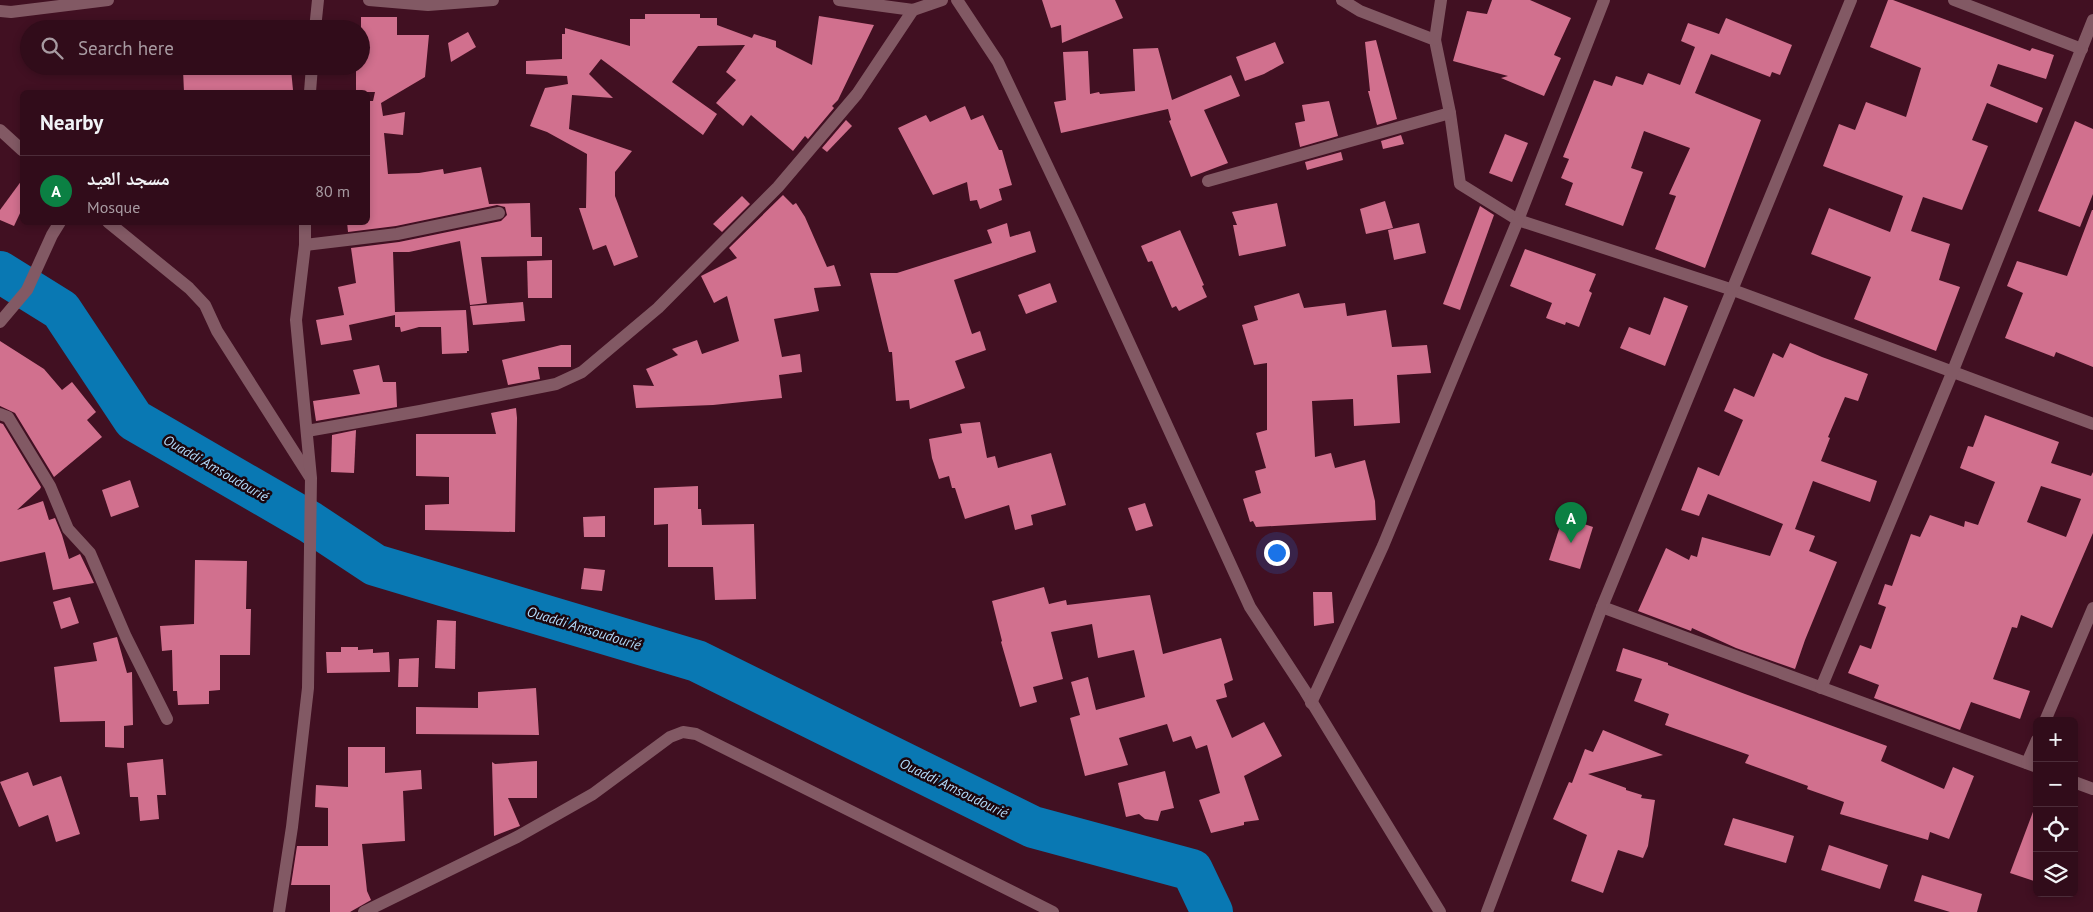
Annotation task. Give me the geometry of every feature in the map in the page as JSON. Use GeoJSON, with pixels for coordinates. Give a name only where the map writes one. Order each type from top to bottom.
{"type":"FeatureCollection","features":[{"type":"Feature","properties":{"kind":"street"},"geometry":{"type":"LineString","coordinates":[[0,11],[11,12],[108,0]]}},
{"type":"Feature","properties":{"kind":"street"},"geometry":{"type":"LineString","coordinates":[[316,20],[318,0]]}},
{"type":"Feature","properties":{"kind":"street"},"geometry":{"type":"LineString","coordinates":[[369,0],[428,2],[493,0]]}},
{"type":"Feature","properties":{"kind":"street"},"geometry":{"type":"LineString","coordinates":[[839,0],[913,10],[942,0]]}},
{"type":"Feature","properties":{"kind":"street"},"geometry":{"type":"LineString","coordinates":[[957,0],[998,62],[1073,220],[1250,607],[1440,912]]}},
{"type":"Feature","properties":{"kind":"street"},"geometry":{"type":"LineString","coordinates":[[1342,0],[1360,11],[1434,40]]}},
{"type":"Feature","properties":{"kind":"street"},"geometry":{"type":"LineString","coordinates":[[1441,0],[1434,40],[1450,113],[1460,184],[1518,220],[1733,290],[2093,424]]}},
{"type":"Feature","properties":{"kind":"street"},"geometry":{"type":"LineString","coordinates":[[1311,703],[1383,546],[1518,220],[1604,0]]}},
{"type":"Feature","properties":{"kind":"street"},"geometry":{"type":"LineString","coordinates":[[1487,912],[1602,608],[1851,0]]}},
{"type":"Feature","properties":{"kind":"street"},"geometry":{"type":"LineString","coordinates":[[1954,0],[2082,50]]}},
{"type":"Feature","properties":{"kind":"street"},"geometry":{"type":"LineString","coordinates":[[307,431],[556,384],[582,372],[658,308],[778,187],[858,94],[913,10]]}},
{"type":"Feature","properties":{"kind":"street"},"geometry":{"type":"LineString","coordinates":[[1821,688],[1952,373],[2093,20]]}},
{"type":"Feature","properties":{"kind":"street"},"geometry":{"type":"LineString","coordinates":[[310,90],[311,75]]}},
{"type":"Feature","properties":{"kind":"street"},"geometry":{"type":"LineString","coordinates":[[1208,181],[1450,113]]}},
{"type":"Feature","properties":{"kind":"street"},"geometry":{"type":"LineString","coordinates":[[0,130],[20,148]]}},
{"type":"Feature","properties":{"kind":"street"},"geometry":{"type":"LineString","coordinates":[[305,245],[397,234],[499,213]]}},
{"type":"Feature","properties":{"kind":"street"},"geometry":{"type":"LineString","coordinates":[[0,322],[26,290],[58,225]]}},
{"type":"Feature","properties":{"kind":"street"},"geometry":{"type":"LineString","coordinates":[[112,225],[189,288],[205,305],[217,331],[311,478]]}},
{"type":"Feature","properties":{"kind":"street"},"geometry":{"type":"LineString","coordinates":[[279,912],[292,827],[308,688],[311,478],[296,320],[305,245],[305,225]]}},
{"type":"Feature","properties":{"kind":"street"},"geometry":{"type":"LineString","coordinates":[[0,414],[8,417],[50,486],[68,529],[90,552],[126,637],[168,719]]}},
{"type":"Feature","properties":{"kind":"street"},"geometry":{"type":"LineString","coordinates":[[1602,608],[2032,765]]}},
{"type":"Feature","properties":{"kind":"street"},"geometry":{"type":"LineString","coordinates":[[2047,717],[2093,608]]}},
{"type":"Feature","properties":{"kind":"street"},"geometry":{"type":"LineString","coordinates":[[364,912],[517,837],[593,794],[670,737],[682,732],[696,734],[1053,912]]}},
{"type":"Feature","properties":{"kind":"street"},"geometry":{"type":"LineString","coordinates":[[2078,783],[2093,789]]}},
{"type":"Feature","properties":{"kind":"building"},"geometry":{"type":"Polygon","coordinates":[[[1042,0],[1115,0],[1123,18],[1062,43],[1061,25],[1051,28],[1042,0]]]}},
{"type":"Feature","properties":{"kind":"building"},"geometry":{"type":"Polygon","coordinates":[[[1492,0],[1530,0],[1571,18],[1554,55],[1561,58],[1544,96],[1501,78],[1508,76],[1453,61],[1467,11],[1487,14],[1492,0]]]}},
{"type":"Feature","properties":{"kind":"building"},"geometry":{"type":"Polygon","coordinates":[[[1888,0],[1893,0],[2030,51],[2032,48],[2054,55],[2046,79],[1998,64],[1990,86],[2043,108],[2037,123],[1987,103],[1972,140],[1988,146],[1962,210],[1923,197],[1911,231],[1950,244],[1939,280],[1960,287],[1936,351],[1854,319],[1871,277],[1811,254],[1829,208],[1890,232],[1903,196],[1823,166],[1839,124],[1855,130],[1866,102],[1906,117],[1921,68],[1870,47],[1888,0]]]}},
{"type":"Feature","properties":{"kind":"building"},"geometry":{"type":"Polygon","coordinates":[[[645,14],[700,14],[700,18],[717,18],[717,25],[752,38],[754,34],[776,41],[776,47],[812,65],[819,16],[874,25],[838,100],[832,106],[834,108],[808,139],[805,136],[793,151],[751,115],[743,126],[716,103],[736,80],[726,72],[745,45],[698,46],[672,82],[717,114],[703,135],[601,59],[589,74],[613,98],[572,95],[569,129],[632,151],[615,172],[615,196],[638,257],[614,266],[606,245],[593,250],[579,208],[586,208],[587,154],[547,132],[530,126],[545,88],[568,84],[567,76],[526,74],[526,61],[562,59],[562,34],[565,34],[565,28],[630,46],[630,19],[645,19],[645,14]]]}},
{"type":"Feature","properties":{"kind":"building"},"geometry":{"type":"Polygon","coordinates":[[[361,17],[397,17],[397,35],[429,35],[425,77],[381,103],[383,116],[405,112],[403,135],[384,133],[388,174],[419,173],[443,169],[444,174],[481,167],[489,204],[530,203],[531,237],[542,237],[542,256],[481,257],[487,303],[470,305],[460,241],[409,252],[393,252],[395,312],[466,310],[469,351],[467,353],[442,354],[441,327],[419,327],[401,332],[400,327],[395,327],[395,315],[349,325],[352,340],[321,345],[316,320],[344,315],[338,287],[356,283],[351,248],[399,242],[501,221],[507,215],[505,207],[497,205],[396,226],[348,232],[347,225],[370,225],[370,101],[373,101],[375,92],[356,90],[356,75],[370,75],[370,20],[361,20],[361,17]]]}},
{"type":"Feature","properties":{"kind":"building"},"geometry":{"type":"Polygon","coordinates":[[[1726,18],[1792,45],[1780,75],[1772,72],[1770,77],[1711,54],[1695,93],[1761,120],[1705,268],[1655,249],[1676,196],[1669,194],[1690,148],[1644,131],[1631,168],[1643,172],[1623,226],[1565,205],[1573,183],[1561,178],[1569,159],[1563,157],[1594,80],[1612,86],[1616,76],[1643,85],[1648,73],[1680,85],[1695,47],[1681,41],[1688,23],[1719,34],[1726,18]]]}},
{"type":"Feature","properties":{"kind":"building"},"geometry":{"type":"Polygon","coordinates":[[[468,32],[476,47],[451,62],[448,43],[468,32]]]}},
{"type":"Feature","properties":{"kind":"building"},"geometry":{"type":"Polygon","coordinates":[[[1376,40],[1397,119],[1377,125],[1368,91],[1370,91],[1365,42],[1376,40]]]}},
{"type":"Feature","properties":{"kind":"building"},"geometry":{"type":"Polygon","coordinates":[[[1275,42],[1284,63],[1264,74],[1245,81],[1236,57],[1275,42]]]}},
{"type":"Feature","properties":{"kind":"building"},"geometry":{"type":"Polygon","coordinates":[[[1158,48],[1172,100],[1231,75],[1240,96],[1204,110],[1228,163],[1191,177],[1169,121],[1171,120],[1168,109],[1061,133],[1054,102],[1066,100],[1063,52],[1088,51],[1090,94],[1099,92],[1100,94],[1135,91],[1133,49],[1158,48]]]}},
{"type":"Feature","properties":{"kind":"building"},"geometry":{"type":"Polygon","coordinates":[[[183,75],[292,75],[293,90],[184,90],[183,75]]]}},
{"type":"Feature","properties":{"kind":"building"},"geometry":{"type":"Polygon","coordinates":[[[1329,101],[1338,136],[1300,147],[1295,123],[1305,121],[1302,105],[1329,101]]]}},
{"type":"Feature","properties":{"kind":"building"},"geometry":{"type":"Polygon","coordinates":[[[965,106],[971,120],[983,115],[999,150],[1002,150],[1012,185],[999,189],[1002,200],[980,209],[977,200],[970,201],[967,182],[933,195],[898,128],[926,115],[930,122],[965,106]]]}},
{"type":"Feature","properties":{"kind":"building"},"geometry":{"type":"Polygon","coordinates":[[[846,120],[852,126],[827,152],[822,148],[846,120]]]}},
{"type":"Feature","properties":{"kind":"building"},"geometry":{"type":"Polygon","coordinates":[[[2075,121],[2093,129],[2093,194],[2080,227],[2038,211],[2075,121]]]}},
{"type":"Feature","properties":{"kind":"building"},"geometry":{"type":"Polygon","coordinates":[[[1505,134],[1528,143],[1512,182],[1489,173],[1505,134]]]}},
{"type":"Feature","properties":{"kind":"building"},"geometry":{"type":"Polygon","coordinates":[[[1401,135],[1404,144],[1383,149],[1381,141],[1401,135]]]}},
{"type":"Feature","properties":{"kind":"building"},"geometry":{"type":"Polygon","coordinates":[[[1341,152],[1343,160],[1307,170],[1305,162],[1341,152]]]}},
{"type":"Feature","properties":{"kind":"building"},"geometry":{"type":"Polygon","coordinates":[[[20,183],[20,213],[14,226],[0,220],[0,210],[20,183]]]}},
{"type":"Feature","properties":{"kind":"building"},"geometry":{"type":"Polygon","coordinates":[[[783,195],[793,205],[796,203],[805,217],[827,267],[834,265],[841,286],[814,288],[819,311],[774,319],[782,357],[800,354],[802,372],[779,375],[782,398],[713,405],[636,408],[633,385],[654,386],[646,369],[678,355],[672,349],[697,340],[702,354],[739,341],[727,296],[714,303],[701,276],[737,258],[729,248],[783,195]]]}},
{"type":"Feature","properties":{"kind":"building"},"geometry":{"type":"Polygon","coordinates":[[[742,196],[750,204],[722,232],[713,224],[742,196]]]}},
{"type":"Feature","properties":{"kind":"building"},"geometry":{"type":"Polygon","coordinates":[[[1385,201],[1393,228],[1366,234],[1360,209],[1385,201]]]}},
{"type":"Feature","properties":{"kind":"building"},"geometry":{"type":"Polygon","coordinates":[[[1277,203],[1286,246],[1239,256],[1233,225],[1237,225],[1232,212],[1277,203]]]}},
{"type":"Feature","properties":{"kind":"building"},"geometry":{"type":"Polygon","coordinates":[[[1480,206],[1494,215],[1460,310],[1443,304],[1480,206]]]}},
{"type":"Feature","properties":{"kind":"building"},"geometry":{"type":"Polygon","coordinates":[[[2092,210],[2093,367],[2056,352],[2054,357],[2005,338],[2023,293],[2007,286],[2017,261],[2067,276],[2092,210]]]}},
{"type":"Feature","properties":{"kind":"building"},"geometry":{"type":"Polygon","coordinates":[[[1007,223],[1010,237],[1030,231],[1036,252],[954,280],[972,334],[980,331],[986,350],[955,361],[965,388],[910,409],[909,400],[896,401],[892,352],[889,352],[870,273],[897,273],[992,243],[987,230],[1007,223]]]}},
{"type":"Feature","properties":{"kind":"building"},"geometry":{"type":"Polygon","coordinates":[[[1419,223],[1426,253],[1394,260],[1388,230],[1419,223]]]}},
{"type":"Feature","properties":{"kind":"building"},"geometry":{"type":"Polygon","coordinates":[[[1180,230],[1204,285],[1202,286],[1207,297],[1179,311],[1176,306],[1172,308],[1152,261],[1148,262],[1141,246],[1180,230]]]}},
{"type":"Feature","properties":{"kind":"building"},"geometry":{"type":"Polygon","coordinates":[[[1525,249],[1596,274],[1589,291],[1592,293],[1579,327],[1566,322],[1565,325],[1546,318],[1552,303],[1510,286],[1525,249]]]}},
{"type":"Feature","properties":{"kind":"building"},"geometry":{"type":"Polygon","coordinates":[[[552,260],[552,298],[528,298],[527,261],[552,260]]]}},
{"type":"Feature","properties":{"kind":"building"},"geometry":{"type":"Polygon","coordinates":[[[1050,283],[1057,302],[1026,314],[1018,295],[1050,283]]]}},
{"type":"Feature","properties":{"kind":"building"},"geometry":{"type":"Polygon","coordinates":[[[1299,293],[1304,308],[1345,303],[1347,316],[1386,310],[1392,347],[1427,345],[1431,373],[1397,375],[1400,423],[1354,426],[1353,399],[1312,401],[1315,457],[1331,453],[1335,468],[1365,460],[1375,501],[1376,520],[1256,527],[1253,521],[1250,522],[1243,499],[1261,493],[1255,471],[1266,468],[1256,433],[1267,430],[1267,363],[1254,365],[1242,325],[1258,320],[1254,306],[1299,293]]]}},
{"type":"Feature","properties":{"kind":"building"},"geometry":{"type":"Polygon","coordinates":[[[1664,297],[1688,306],[1665,366],[1620,348],[1629,327],[1650,335],[1664,297]]]}},
{"type":"Feature","properties":{"kind":"building"},"geometry":{"type":"Polygon","coordinates":[[[523,302],[525,321],[473,325],[470,306],[523,302]]]}},
{"type":"Feature","properties":{"kind":"building"},"geometry":{"type":"Polygon","coordinates":[[[0,341],[44,369],[62,390],[72,382],[96,412],[87,420],[102,437],[54,477],[15,413],[0,406],[0,341]]]}},
{"type":"Feature","properties":{"kind":"building"},"geometry":{"type":"Polygon","coordinates":[[[1790,343],[1868,374],[1858,401],[1845,397],[1828,437],[1830,438],[1821,461],[1877,481],[1870,502],[1813,481],[1795,529],[1815,536],[1809,551],[1837,562],[1795,669],[1736,648],[1692,628],[1691,631],[1638,611],[1666,548],[1689,560],[1691,555],[1697,557],[1702,537],[1770,556],[1783,524],[1708,494],[1699,516],[1681,510],[1698,467],[1719,476],[1743,420],[1724,411],[1734,388],[1754,397],[1773,353],[1783,358],[1790,343]]]}},
{"type":"Feature","properties":{"kind":"building"},"geometry":{"type":"Polygon","coordinates":[[[561,345],[571,345],[571,367],[538,367],[540,379],[508,385],[502,360],[561,345]]]}},
{"type":"Feature","properties":{"kind":"building"},"geometry":{"type":"Polygon","coordinates":[[[379,365],[383,382],[396,382],[397,407],[316,421],[313,401],[360,394],[353,370],[379,365]]]}},
{"type":"Feature","properties":{"kind":"building"},"geometry":{"type":"Polygon","coordinates":[[[516,408],[515,532],[425,530],[425,505],[449,504],[449,477],[416,476],[416,434],[496,434],[491,413],[516,408]]]}},
{"type":"Feature","properties":{"kind":"building"},"geometry":{"type":"Polygon","coordinates":[[[1985,415],[2059,442],[2051,463],[2091,476],[2093,472],[2093,533],[2052,628],[2021,615],[2017,628],[2012,627],[1993,679],[2030,691],[2020,719],[1971,702],[1960,730],[1874,698],[1879,685],[1848,673],[1860,645],[1871,649],[1886,607],[1878,604],[1885,584],[1892,586],[1911,534],[1920,537],[1930,515],[1964,527],[1965,521],[1978,525],[1995,482],[1960,468],[1968,446],[1973,447],[1985,415]],[[2041,486],[2027,522],[2066,537],[2081,499],[2041,486]]]}},
{"type":"Feature","properties":{"kind":"building"},"geometry":{"type":"Polygon","coordinates":[[[980,422],[987,458],[995,456],[998,468],[1051,453],[1066,505],[1031,515],[1033,525],[1015,530],[1009,505],[965,519],[949,476],[939,479],[932,458],[929,439],[962,433],[960,424],[980,422]]]}},
{"type":"Feature","properties":{"kind":"building"},"geometry":{"type":"Polygon","coordinates":[[[0,423],[3,424],[41,487],[17,510],[43,501],[49,520],[55,518],[69,559],[80,554],[94,583],[53,590],[45,552],[0,562],[0,423]]]}},
{"type":"Feature","properties":{"kind":"building"},"geometry":{"type":"Polygon","coordinates":[[[356,430],[354,473],[331,472],[332,435],[356,430]]]}},
{"type":"Feature","properties":{"kind":"building"},"geometry":{"type":"Polygon","coordinates":[[[130,480],[139,507],[111,517],[102,490],[130,480]]]}},
{"type":"Feature","properties":{"kind":"building"},"geometry":{"type":"Polygon","coordinates":[[[698,486],[698,509],[701,509],[702,525],[754,524],[756,599],[715,600],[713,567],[668,567],[668,524],[654,525],[654,488],[698,486]]]}},
{"type":"Feature","properties":{"kind":"building"},"geometry":{"type":"Polygon","coordinates":[[[1145,503],[1153,526],[1136,531],[1128,508],[1145,503]]]}},
{"type":"Feature","properties":{"kind":"building"},"geometry":{"type":"Polygon","coordinates":[[[605,516],[605,537],[584,537],[583,517],[605,516]]]}},
{"type":"Feature","properties":{"kind":"building"},"geometry":{"type":"Polygon","coordinates":[[[1563,517],[1593,527],[1580,569],[1549,560],[1563,517]]]}},
{"type":"Feature","properties":{"kind":"building"},"geometry":{"type":"Polygon","coordinates":[[[195,560],[247,561],[246,609],[251,609],[250,655],[220,655],[220,690],[209,691],[209,704],[178,705],[177,691],[173,691],[172,650],[162,651],[160,626],[194,624],[195,560]]]}},
{"type":"Feature","properties":{"kind":"building"},"geometry":{"type":"Polygon","coordinates":[[[584,568],[605,570],[602,591],[581,589],[584,568]]]}},
{"type":"Feature","properties":{"kind":"building"},"geometry":{"type":"Polygon","coordinates":[[[1044,587],[1049,604],[1066,600],[1067,605],[1150,595],[1163,654],[1221,638],[1233,680],[1224,684],[1227,697],[1216,700],[1232,738],[1264,722],[1282,756],[1244,776],[1259,820],[1244,822],[1244,825],[1211,833],[1199,800],[1220,793],[1207,745],[1196,749],[1191,736],[1173,742],[1167,724],[1119,738],[1128,765],[1085,776],[1070,718],[1080,715],[1071,682],[1088,677],[1096,710],[1145,697],[1134,650],[1098,658],[1092,624],[1051,632],[1063,679],[1033,687],[1037,702],[1020,707],[1001,642],[992,601],[1044,587]]]}},
{"type":"Feature","properties":{"kind":"building"},"geometry":{"type":"Polygon","coordinates":[[[1313,592],[1332,592],[1334,623],[1314,626],[1313,592]]]}},
{"type":"Feature","properties":{"kind":"building"},"geometry":{"type":"Polygon","coordinates":[[[70,597],[79,623],[61,629],[53,602],[70,597]]]}},
{"type":"Feature","properties":{"kind":"building"},"geometry":{"type":"Polygon","coordinates":[[[437,620],[456,621],[455,669],[435,668],[437,620]]]}},
{"type":"Feature","properties":{"kind":"building"},"geometry":{"type":"Polygon","coordinates":[[[117,637],[127,673],[132,672],[133,725],[124,726],[124,748],[105,747],[105,721],[60,722],[54,667],[97,661],[93,643],[117,637]]]}},
{"type":"Feature","properties":{"kind":"building"},"geometry":{"type":"Polygon","coordinates":[[[341,647],[358,647],[358,650],[373,649],[373,653],[389,652],[390,672],[327,673],[326,652],[341,652],[341,647]]]}},
{"type":"Feature","properties":{"kind":"building"},"geometry":{"type":"Polygon","coordinates":[[[1623,648],[1668,663],[1668,665],[1887,746],[1881,761],[1944,789],[1953,767],[1974,776],[1949,839],[1930,832],[1928,840],[1840,814],[1844,802],[1807,789],[1808,786],[1745,763],[1749,755],[1665,725],[1669,714],[1634,701],[1642,679],[1616,671],[1623,648]]]}},
{"type":"Feature","properties":{"kind":"building"},"geometry":{"type":"Polygon","coordinates":[[[419,658],[418,687],[398,687],[399,659],[419,658]]]}},
{"type":"Feature","properties":{"kind":"building"},"geometry":{"type":"Polygon","coordinates":[[[536,688],[539,735],[416,734],[416,707],[478,708],[478,692],[536,688]]]}},
{"type":"Feature","properties":{"kind":"building"},"geometry":{"type":"Polygon","coordinates":[[[1603,730],[1663,755],[1588,774],[1642,795],[1641,798],[1655,800],[1648,846],[1643,858],[1618,850],[1603,893],[1571,881],[1587,835],[1553,819],[1569,782],[1572,783],[1585,749],[1593,752],[1603,730]]]}},
{"type":"Feature","properties":{"kind":"building"},"geometry":{"type":"Polygon","coordinates":[[[348,747],[385,747],[385,773],[421,770],[422,789],[403,791],[405,841],[362,844],[367,891],[371,900],[350,912],[330,912],[330,885],[291,885],[297,846],[328,846],[328,808],[315,807],[316,785],[348,787],[348,747]]]}},
{"type":"Feature","properties":{"kind":"building"},"geometry":{"type":"Polygon","coordinates":[[[163,759],[166,795],[157,795],[159,819],[140,821],[138,797],[130,797],[127,763],[163,759]]]}},
{"type":"Feature","properties":{"kind":"building"},"geometry":{"type":"Polygon","coordinates":[[[537,761],[537,798],[508,798],[520,826],[494,836],[492,762],[495,764],[537,761]]]}},
{"type":"Feature","properties":{"kind":"building"},"geometry":{"type":"Polygon","coordinates":[[[1165,771],[1174,808],[1161,811],[1158,821],[1145,819],[1139,814],[1126,817],[1118,783],[1165,771]]]}},
{"type":"Feature","properties":{"kind":"building"},"geometry":{"type":"Polygon","coordinates":[[[28,772],[33,786],[61,776],[80,834],[56,842],[48,815],[19,827],[0,782],[28,772]]]}},
{"type":"Feature","properties":{"kind":"building"},"geometry":{"type":"Polygon","coordinates":[[[2033,812],[2033,881],[2010,873],[2033,812]]]}},
{"type":"Feature","properties":{"kind":"building"},"geometry":{"type":"Polygon","coordinates":[[[1733,818],[1794,836],[1786,863],[1724,845],[1733,818]]]}},
{"type":"Feature","properties":{"kind":"building"},"geometry":{"type":"Polygon","coordinates":[[[1829,845],[1888,865],[1880,889],[1821,870],[1829,845]]]}},
{"type":"Feature","properties":{"kind":"building"},"geometry":{"type":"Polygon","coordinates":[[[1922,875],[1982,894],[1977,912],[1950,912],[1914,901],[1922,875]]]}},
{"type":"Feature","properties":{"kind":"waterway","name":"Ouaddi Amsoudourié"},"geometry":{"type":"LineString","coordinates":[[0,272],[61,310],[134,420],[310,522],[375,565],[697,661],[1033,827],[1192,870],[1212,912]]}},
{"type":"Feature","properties":{"kind":"place","name":"مسجد العيد"},"geometry":{"type":"Point","coordinates":[1571,543]}}]}
